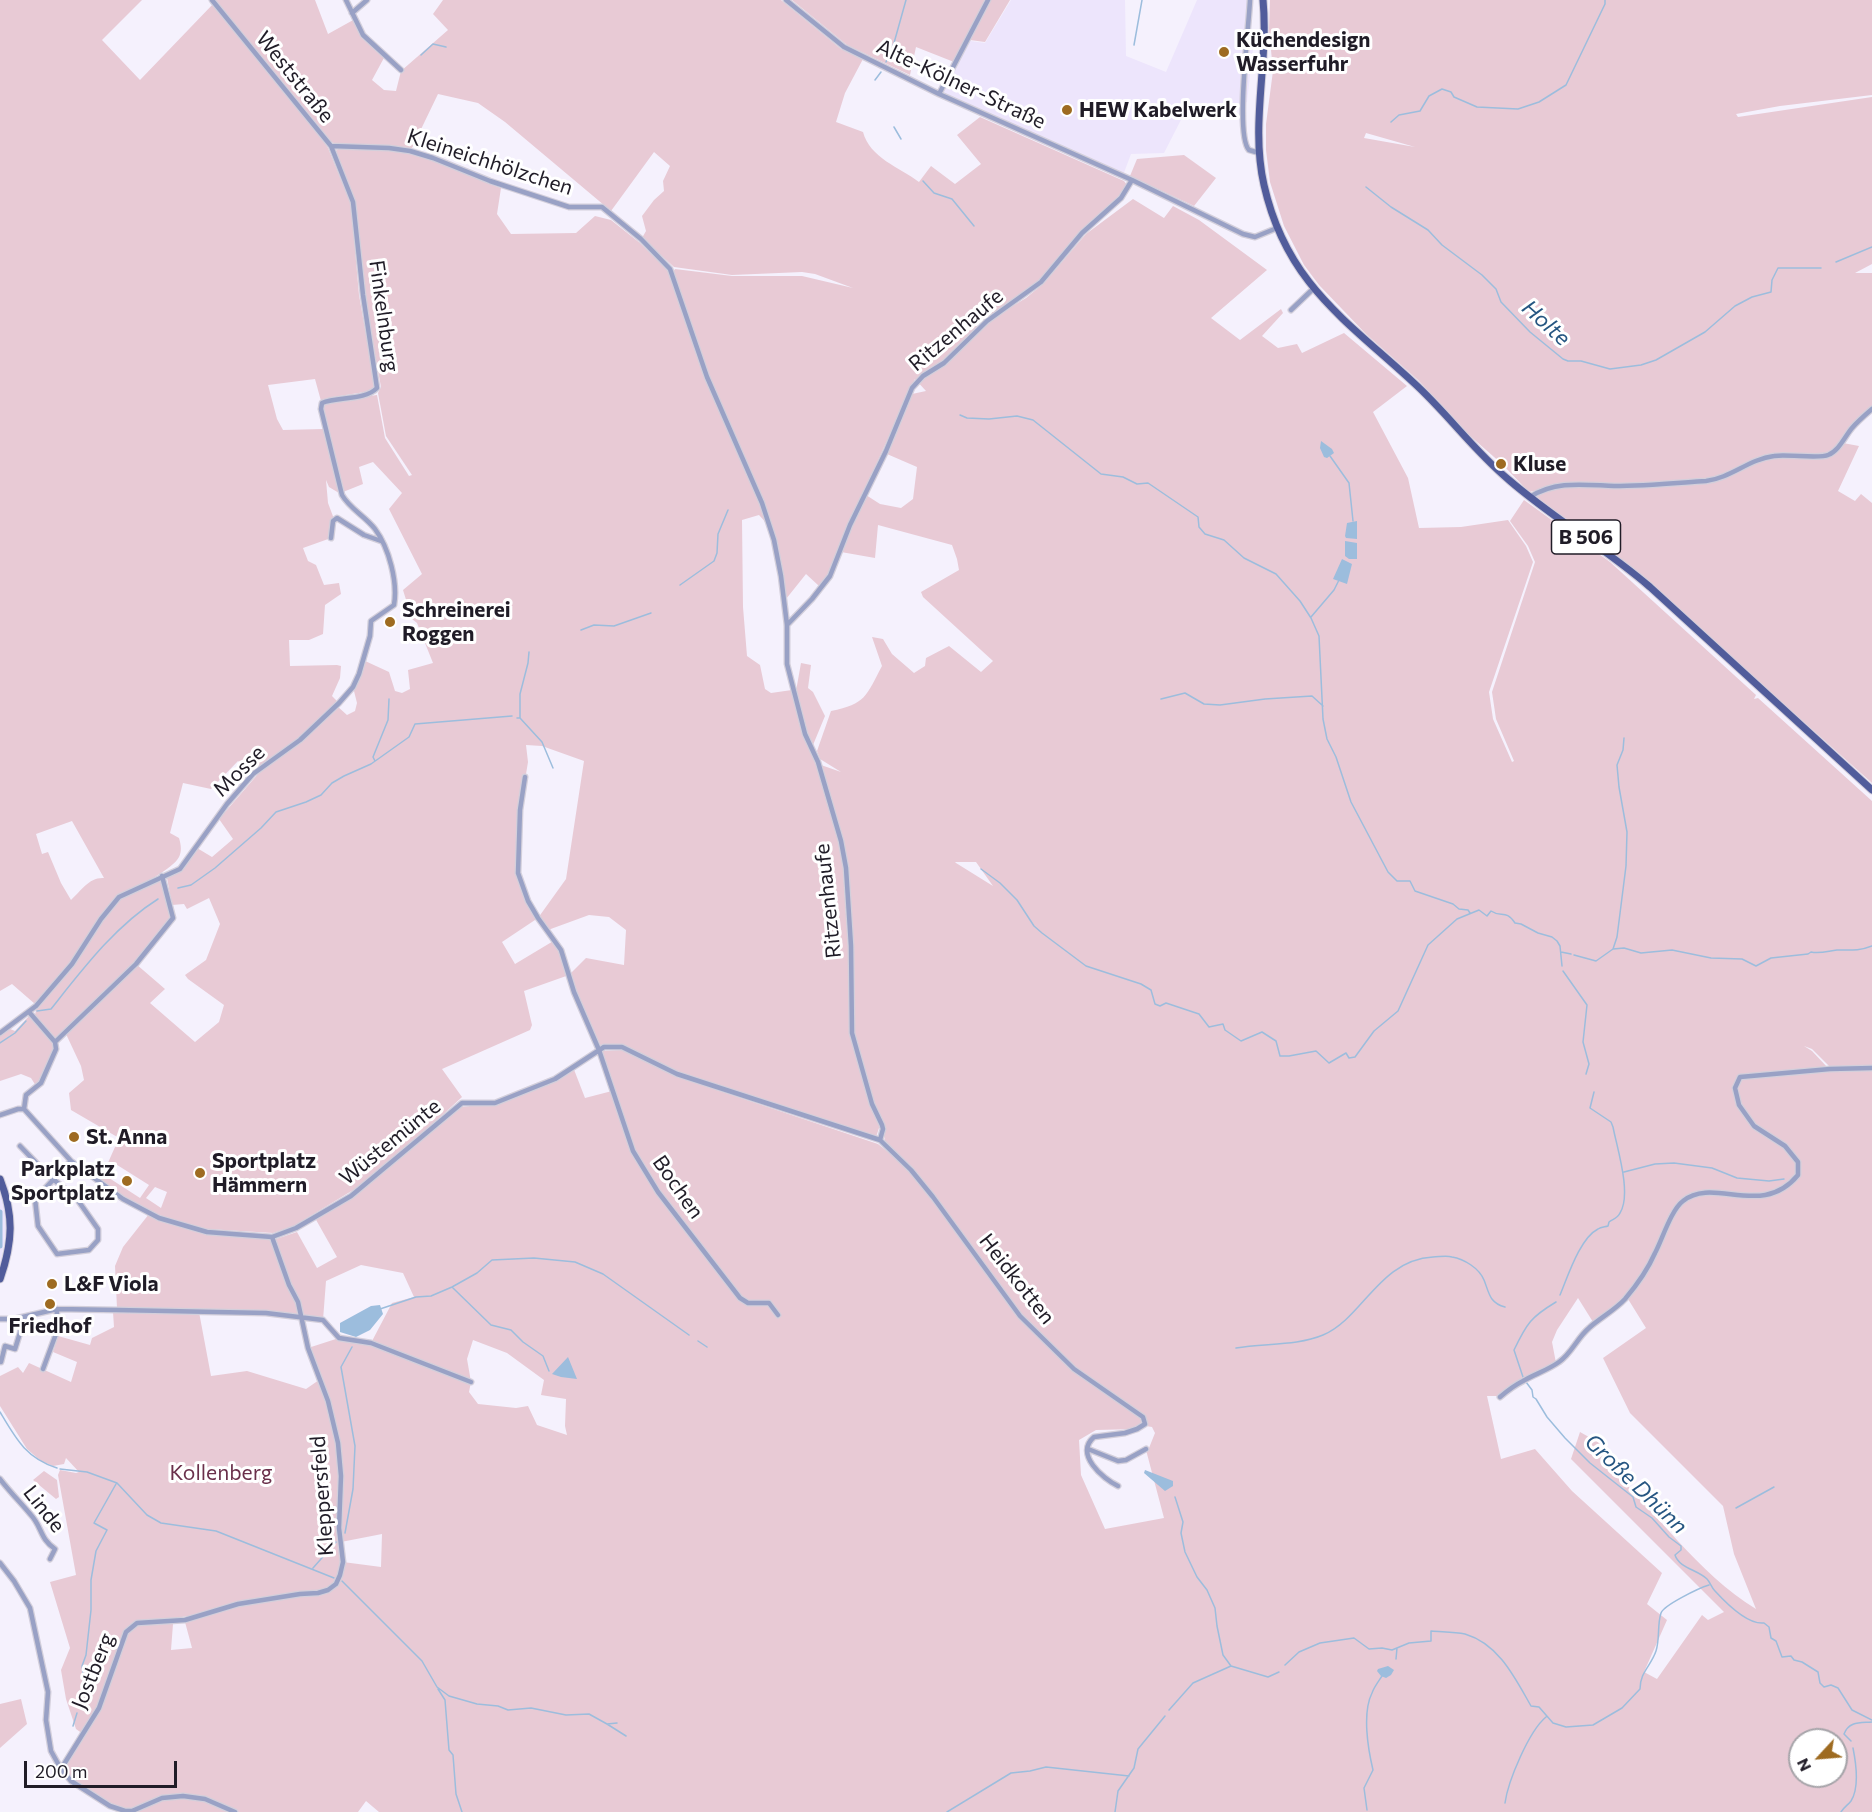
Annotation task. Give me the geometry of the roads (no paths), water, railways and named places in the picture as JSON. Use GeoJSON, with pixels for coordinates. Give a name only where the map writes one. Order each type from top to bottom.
{"type":"FeatureCollection","features":[{"type":"Feature","properties":{"kind":"main road","name":"B 506"},"geometry":{"type":"LineString","coordinates":[[1263,0],[1264,31],[1258,119],[1259,153],[1264,186],[1277,228],[1294,260],[1313,288],[1347,324],[1426,394],[1497,470],[1530,497],[1615,557],[1650,586],[1872,790]]}},
{"type":"Feature","properties":{"kind":"main road"},"geometry":{"type":"LineString","coordinates":[[0,1179],[9,1207],[11,1226],[9,1254],[0,1279]]}},
{"type":"Feature","properties":{"kind":"street","name":"Weststraße"},"geometry":{"type":"LineString","coordinates":[[212,0],[331,146]]}},
{"type":"Feature","properties":{"kind":"street"},"geometry":{"type":"LineString","coordinates":[[346,0],[363,35],[401,70]]}},
{"type":"Feature","properties":{"kind":"street"},"geometry":{"type":"LineString","coordinates":[[352,13],[367,0]]}},
{"type":"Feature","properties":{"kind":"street","name":"Alte-Kölner-Straße"},"geometry":{"type":"LineString","coordinates":[[786,0],[844,46],[939,94],[1132,180],[1251,237],[1277,228]]}},
{"type":"Feature","properties":{"kind":"street"},"geometry":{"type":"LineString","coordinates":[[939,94],[988,0]]}},
{"type":"Feature","properties":{"kind":"street"},"geometry":{"type":"LineString","coordinates":[[1250,0],[1243,96],[1245,141],[1249,150],[1259,153]]}},
{"type":"Feature","properties":{"kind":"street","name":"Kleineichhölzchen"},"geometry":{"type":"LineString","coordinates":[[331,146],[389,148],[410,152],[433,158],[490,181],[568,207],[602,207]]}},
{"type":"Feature","properties":{"kind":"street","name":"Finkelnburg"},"geometry":{"type":"LineString","coordinates":[[331,146],[353,202],[376,388],[372,393],[328,400],[322,403],[321,409],[342,495],[346,503],[374,528],[382,541],[392,574],[395,597],[394,605],[371,621],[370,636],[363,660],[353,687],[347,694]]}},
{"type":"Feature","properties":{"kind":"street","name":"Ritzenhaufe"},"geometry":{"type":"LineString","coordinates":[[787,625],[830,576],[850,525],[886,451],[912,388],[923,376],[944,363],[987,321],[1041,282],[1082,233],[1121,198],[1132,180]]}},
{"type":"Feature","properties":{"kind":"street","name":"Ritzenhaufe"},"geometry":{"type":"LineString","coordinates":[[602,207],[641,239],[670,269],[707,377],[762,503],[774,540],[787,625],[787,664],[805,734],[818,762],[844,859],[851,945],[852,1033],[872,1104],[882,1125],[880,1140]]}},
{"type":"Feature","properties":{"kind":"street"},"geometry":{"type":"LineString","coordinates":[[1291,310],[1313,288]]}},
{"type":"Feature","properties":{"kind":"street"},"geometry":{"type":"LineString","coordinates":[[1530,497],[1538,492],[1568,484],[1615,486],[1704,481],[1725,476],[1755,460],[1767,457],[1795,454],[1825,456],[1834,452],[1854,426],[1872,409]]}},
{"type":"Feature","properties":{"kind":"street"},"geometry":{"type":"LineString","coordinates":[[331,538],[333,521],[337,518],[364,535],[382,541]]}},
{"type":"Feature","properties":{"kind":"street","name":"Mosse"},"geometry":{"type":"LineString","coordinates":[[0,1033],[29,1012],[72,964],[101,919],[119,897],[180,869],[228,804],[254,774],[300,740],[347,694]]}},
{"type":"Feature","properties":{"kind":"street"},"geometry":{"type":"LineString","coordinates":[[525,777],[520,810],[518,873],[528,901],[561,950],[574,992],[599,1050],[604,1047],[622,1047],[687,1077],[880,1140]]}},
{"type":"Feature","properties":{"kind":"street"},"geometry":{"type":"LineString","coordinates":[[55,1042],[136,964],[173,918],[162,876]]}},
{"type":"Feature","properties":{"kind":"street"},"geometry":{"type":"LineString","coordinates":[[0,1116],[24,1109],[26,1095],[41,1083],[56,1049],[55,1042],[29,1012]]}},
{"type":"Feature","properties":{"kind":"street","name":"Wüstemünte"},"geometry":{"type":"LineString","coordinates":[[24,1109],[71,1161],[123,1199],[159,1218],[207,1232],[272,1237],[296,1228],[351,1196],[462,1103],[495,1103],[555,1079],[599,1050]]}},
{"type":"Feature","properties":{"kind":"street","name":"Bochen"},"geometry":{"type":"LineString","coordinates":[[599,1050],[630,1143],[647,1176],[740,1298],[748,1304],[765,1302],[773,1307],[778,1315]]}},
{"type":"Feature","properties":{"kind":"street"},"geometry":{"type":"LineString","coordinates":[[1500,1397],[1519,1383],[1569,1355],[1587,1330],[1624,1300],[1654,1256],[1667,1226],[1682,1201],[1696,1195],[1712,1193],[1738,1196],[1768,1195],[1790,1185],[1798,1176],[1798,1162],[1785,1146],[1754,1126],[1739,1105],[1735,1088],[1740,1077],[1830,1069],[1872,1068]]}},
{"type":"Feature","properties":{"kind":"street","name":"Heidkotten"},"geometry":{"type":"LineString","coordinates":[[880,1140],[911,1170],[933,1197],[1020,1316],[1074,1369],[1143,1417],[1145,1424],[1137,1430],[1094,1437],[1088,1449]]}},
{"type":"Feature","properties":{"kind":"street"},"geometry":{"type":"LineString","coordinates":[[20,1146],[55,1180],[77,1198],[98,1229],[98,1240],[89,1250],[57,1254],[38,1226],[35,1199],[55,1180],[71,1161]]}},
{"type":"Feature","properties":{"kind":"street","name":"Kleppersfeld"},"geometry":{"type":"LineString","coordinates":[[213,1611],[328,1590],[336,1584],[343,1562],[339,1528],[341,1476],[338,1443],[328,1401],[306,1341],[298,1302],[289,1286],[272,1237]]}},
{"type":"Feature","properties":{"kind":"street"},"geometry":{"type":"LineString","coordinates":[[43,1369],[56,1334],[57,1310]]}},
{"type":"Feature","properties":{"kind":"street"},"geometry":{"type":"LineString","coordinates":[[0,1319],[57,1310],[209,1311],[302,1317],[323,1320],[339,1338],[371,1343],[471,1382]]}},
{"type":"Feature","properties":{"kind":"street"},"geometry":{"type":"LineString","coordinates":[[0,1362],[5,1347],[15,1349],[24,1317]]}},
{"type":"Feature","properties":{"kind":"street"},"geometry":{"type":"LineString","coordinates":[[1088,1449],[1118,1461],[1126,1460],[1133,1454],[1146,1449]]}},
{"type":"Feature","properties":{"kind":"street"},"geometry":{"type":"LineString","coordinates":[[1088,1449],[1090,1460],[1096,1470],[1103,1478],[1118,1486]]}},
{"type":"Feature","properties":{"kind":"street","name":"Linde"},"geometry":{"type":"LineString","coordinates":[[0,1479],[12,1496],[33,1517],[46,1543],[55,1549],[50,1559]]}},
{"type":"Feature","properties":{"kind":"street","name":"Jostberg"},"geometry":{"type":"LineString","coordinates":[[0,1563],[30,1608],[48,1692],[46,1720],[51,1751],[70,1781],[110,1806],[125,1811],[132,1811],[162,1798],[183,1796],[206,1799],[235,1812]]}},
{"type":"Feature","properties":{"kind":"street","name":"Jostberg"},"geometry":{"type":"LineString","coordinates":[[61,1768],[99,1708],[126,1632],[137,1623],[185,1620],[213,1611]]}},
{"type":"Feature","properties":{"kind":"water"},"geometry":{"type":"Polygon","coordinates":[[[1321,441],[1334,453],[1327,458],[1324,457],[1320,448],[1321,441]]]}},
{"type":"Feature","properties":{"kind":"water"},"geometry":{"type":"Polygon","coordinates":[[[1357,521],[1357,539],[1346,538],[1347,523],[1357,521]]]}},
{"type":"Feature","properties":{"kind":"water"},"geometry":{"type":"Polygon","coordinates":[[[1345,541],[1357,543],[1357,559],[1349,559],[1345,556],[1345,541]]]}},
{"type":"Feature","properties":{"kind":"water"},"geometry":{"type":"Polygon","coordinates":[[[1342,559],[1352,564],[1347,584],[1333,579],[1342,559]]]}},
{"type":"Feature","properties":{"kind":"water"},"geometry":{"type":"Polygon","coordinates":[[[380,1305],[383,1314],[370,1330],[356,1337],[340,1332],[340,1323],[371,1306],[380,1305]]]}},
{"type":"Feature","properties":{"kind":"water"},"geometry":{"type":"Polygon","coordinates":[[[568,1357],[577,1379],[552,1374],[568,1357]]]}},
{"type":"Feature","properties":{"kind":"water"},"geometry":{"type":"Polygon","coordinates":[[[1145,1470],[1173,1481],[1173,1486],[1165,1491],[1144,1473],[1145,1470]]]}},
{"type":"Feature","properties":{"kind":"water"},"geometry":{"type":"Polygon","coordinates":[[[1388,1666],[1394,1670],[1391,1675],[1386,1678],[1381,1676],[1378,1669],[1388,1666]]]}},
{"type":"Feature","properties":{"kind":"waterway"},"geometry":{"type":"LineString","coordinates":[[886,62],[906,0]]}},
{"type":"Feature","properties":{"kind":"waterway"},"geometry":{"type":"LineString","coordinates":[[1134,45],[1142,0]]}},
{"type":"Feature","properties":{"kind":"waterway"},"geometry":{"type":"LineString","coordinates":[[1391,122],[1399,115],[1420,111],[1429,96],[1442,89],[1477,107],[1518,109],[1539,102],[1566,85],[1605,0]]}},
{"type":"Feature","properties":{"kind":"waterway"},"geometry":{"type":"LineString","coordinates":[[421,55],[433,44],[446,47]]}},
{"type":"Feature","properties":{"kind":"waterway"},"geometry":{"type":"LineString","coordinates":[[875,80],[881,72]]}},
{"type":"Feature","properties":{"kind":"waterway"},"geometry":{"type":"LineString","coordinates":[[894,127],[901,139]]}},
{"type":"Feature","properties":{"kind":"waterway"},"geometry":{"type":"LineString","coordinates":[[923,181],[934,193],[952,199],[974,226]]}},
{"type":"Feature","properties":{"kind":"waterway","name":"Holte"},"geometry":{"type":"LineString","coordinates":[[1366,187],[1391,207],[1428,230],[1442,245],[1482,275],[1496,289],[1501,302],[1530,332],[1563,359],[1610,369],[1641,365],[1656,360],[1705,332],[1735,306],[1752,297],[1771,292],[1772,280],[1778,268],[1821,268]]}},
{"type":"Feature","properties":{"kind":"waterway","name":"Holte"},"geometry":{"type":"LineString","coordinates":[[1836,262],[1872,247]]}},
{"type":"Feature","properties":{"kind":"waterway","name":"Große Dhünn"},"geometry":{"type":"LineString","coordinates":[[960,415],[967,418],[989,419],[1017,416],[1033,420],[1101,474],[1123,477],[1137,484],[1148,483],[1198,517],[1199,527],[1205,534],[1224,540],[1244,558],[1276,574],[1300,601],[1319,636],[1323,719],[1327,739],[1336,757],[1351,802],[1388,872],[1397,881],[1410,881],[1415,891],[1453,904],[1470,913]]}},
{"type":"Feature","properties":{"kind":"waterway"},"geometry":{"type":"LineString","coordinates":[[1330,456],[1349,483],[1353,521]]}},
{"type":"Feature","properties":{"kind":"waterway"},"geometry":{"type":"LineString","coordinates":[[680,585],[714,561],[718,534],[728,510]]}},
{"type":"Feature","properties":{"kind":"waterway"},"geometry":{"type":"LineString","coordinates":[[1311,617],[1334,590],[1339,580]]}},
{"type":"Feature","properties":{"kind":"waterway"},"geometry":{"type":"LineString","coordinates":[[581,630],[594,625],[614,626],[651,613]]}},
{"type":"Feature","properties":{"kind":"waterway"},"geometry":{"type":"LineString","coordinates":[[517,718],[520,718],[520,694],[529,652]]}},
{"type":"Feature","properties":{"kind":"waterway"},"geometry":{"type":"LineString","coordinates":[[1161,699],[1185,693],[1204,704],[1220,705],[1312,696],[1323,706]]}},
{"type":"Feature","properties":{"kind":"waterway"},"geometry":{"type":"LineString","coordinates":[[375,761],[373,757],[388,720],[389,699]]}},
{"type":"Feature","properties":{"kind":"waterway"},"geometry":{"type":"LineString","coordinates":[[178,888],[191,885],[215,868],[276,812],[321,795],[332,783],[371,764],[409,737],[415,724],[512,716]]}},
{"type":"Feature","properties":{"kind":"waterway"},"geometry":{"type":"LineString","coordinates":[[520,718],[542,742],[553,768]]}},
{"type":"Feature","properties":{"kind":"waterway"},"geometry":{"type":"LineString","coordinates":[[1613,949],[1617,937],[1626,866],[1627,832],[1617,765],[1623,750],[1624,738]]}},
{"type":"Feature","properties":{"kind":"waterway"},"geometry":{"type":"LineString","coordinates":[[981,869],[1017,900],[1034,926],[1086,966],[1141,984],[1151,990],[1155,1004],[1160,1006],[1166,1003],[1199,1014],[1209,1027],[1223,1024],[1225,1030],[1241,1041],[1262,1032],[1276,1041],[1280,1056],[1316,1051],[1329,1063],[1346,1053],[1349,1058],[1355,1057],[1374,1031],[1398,1011],[1428,945],[1457,919],[1479,910],[1487,916],[1491,911],[1509,916],[1515,923],[1552,937],[1560,946],[1562,966]]}},
{"type":"Feature","properties":{"kind":"waterway"},"geometry":{"type":"LineString","coordinates":[[37,1011],[51,1009],[113,935],[158,899]]}},
{"type":"Feature","properties":{"kind":"waterway"},"geometry":{"type":"LineString","coordinates":[[1574,955],[1596,961],[1613,949],[1624,948],[1641,953],[1672,950],[1711,958],[1742,959],[1756,966],[1771,958],[1872,946]]}},
{"type":"Feature","properties":{"kind":"waterway"},"geometry":{"type":"LineString","coordinates":[[1561,952],[1571,954]]}},
{"type":"Feature","properties":{"kind":"waterway","name":"Große Dhünn"},"geometry":{"type":"LineString","coordinates":[[1563,971],[1587,1005],[1583,1042],[1589,1064],[1586,1074]]}},
{"type":"Feature","properties":{"kind":"waterway"},"geometry":{"type":"LineString","coordinates":[[0,1043],[15,1033],[26,1021]]}},
{"type":"Feature","properties":{"kind":"waterway","name":"Große Dhünn"},"geometry":{"type":"LineString","coordinates":[[1560,1295],[1580,1249],[1592,1234],[1608,1226],[1609,1222],[1619,1215],[1625,1194],[1611,1122],[1590,1108],[1594,1092]]}},
{"type":"Feature","properties":{"kind":"waterway"},"geometry":{"type":"LineString","coordinates":[[1624,1172],[1655,1164],[1674,1163],[1712,1168],[1737,1178],[1769,1181],[1784,1179]]}},
{"type":"Feature","properties":{"kind":"waterway"},"geometry":{"type":"LineString","coordinates":[[0,1212],[0,1246]]}},
{"type":"Feature","properties":{"kind":"waterway"},"geometry":{"type":"LineString","coordinates":[[1236,1348],[1291,1343],[1323,1335],[1337,1327],[1399,1268],[1414,1261],[1433,1257],[1450,1256],[1471,1265],[1482,1276],[1493,1300],[1505,1307]]}},
{"type":"Feature","properties":{"kind":"waterway"},"geometry":{"type":"LineString","coordinates":[[380,1309],[416,1297],[431,1296],[452,1287],[477,1273],[492,1260],[534,1258],[575,1262],[603,1274],[689,1335]]}},
{"type":"Feature","properties":{"kind":"waterway"},"geometry":{"type":"LineString","coordinates":[[453,1288],[491,1325],[511,1330],[543,1356],[549,1371]]}},
{"type":"Feature","properties":{"kind":"waterway","name":"Große Dhünn"},"geometry":{"type":"LineString","coordinates":[[1523,1377],[1514,1350],[1530,1322],[1556,1302]]}},
{"type":"Feature","properties":{"kind":"waterway"},"geometry":{"type":"LineString","coordinates":[[698,1341],[707,1347]]}},
{"type":"Feature","properties":{"kind":"waterway"},"geometry":{"type":"LineString","coordinates":[[345,1533],[353,1489],[355,1446],[341,1367],[352,1347]]}},
{"type":"Feature","properties":{"kind":"waterway","name":"Große Dhünn"},"geometry":{"type":"LineString","coordinates":[[1526,1382],[1532,1390],[1533,1397],[1565,1438],[1590,1463],[1633,1497],[1636,1507],[1652,1518],[1669,1537],[1681,1546],[1681,1550],[1675,1555],[1680,1563],[1707,1579],[1715,1591],[1737,1612],[1751,1621],[1764,1623],[1769,1627],[1771,1638],[1776,1641],[1782,1657],[1791,1656],[1794,1660],[1818,1672],[1820,1683],[1824,1687],[1831,1685],[1838,1688],[1852,1710],[1872,1720]]}},
{"type":"Feature","properties":{"kind":"waterway"},"geometry":{"type":"LineString","coordinates":[[0,1412],[17,1439],[30,1453],[37,1459],[57,1468]]}},
{"type":"Feature","properties":{"kind":"waterway"},"geometry":{"type":"LineString","coordinates":[[60,1469],[87,1472],[117,1483],[147,1515],[161,1523],[216,1531],[334,1578]]}},
{"type":"Feature","properties":{"kind":"waterway"},"geometry":{"type":"LineString","coordinates":[[80,1702],[84,1679],[82,1666],[86,1655],[91,1610],[91,1580],[96,1551],[107,1530],[94,1523],[116,1484]]}},
{"type":"Feature","properties":{"kind":"waterway"},"geometry":{"type":"LineString","coordinates":[[1736,1508],[1774,1487]]}},
{"type":"Feature","properties":{"kind":"waterway"},"geometry":{"type":"LineString","coordinates":[[1175,1497],[1183,1522],[1181,1533],[1185,1552],[1215,1608],[1223,1655],[1231,1666]]}},
{"type":"Feature","properties":{"kind":"waterway"},"geometry":{"type":"LineString","coordinates":[[313,1568],[336,1542]]}},
{"type":"Feature","properties":{"kind":"waterway"},"geometry":{"type":"LineString","coordinates":[[342,1581],[422,1661],[437,1687],[449,1696],[508,1710],[531,1708],[566,1715],[589,1714],[607,1724],[617,1723]]}},
{"type":"Feature","properties":{"kind":"waterway"},"geometry":{"type":"LineString","coordinates":[[1285,1665],[1299,1652],[1320,1643],[1354,1638],[1369,1649],[1392,1650],[1409,1643],[1431,1641],[1431,1631],[1465,1634],[1477,1639],[1497,1654],[1531,1706],[1539,1707],[1553,1723],[1566,1727],[1593,1725],[1622,1708],[1640,1689],[1644,1673],[1656,1651],[1661,1613],[1682,1597],[1709,1585]]}},
{"type":"Feature","properties":{"kind":"waterway"},"geometry":{"type":"LineString","coordinates":[[1396,1659],[1397,1648]]}},
{"type":"Feature","properties":{"kind":"waterway"},"geometry":{"type":"LineString","coordinates":[[1169,1710],[1193,1683],[1231,1666],[1268,1677],[1279,1672]]}},
{"type":"Feature","properties":{"kind":"waterway"},"geometry":{"type":"LineString","coordinates":[[1367,1810],[1364,1788],[1373,1770],[1368,1742],[1367,1711],[1373,1691],[1382,1676]]}},
{"type":"Feature","properties":{"kind":"waterway"},"geometry":{"type":"LineString","coordinates":[[438,1689],[445,1700],[449,1750],[453,1755],[456,1794],[462,1812]]}},
{"type":"Feature","properties":{"kind":"waterway"},"geometry":{"type":"LineString","coordinates":[[73,1726],[77,1713]]}},
{"type":"Feature","properties":{"kind":"waterway"},"geometry":{"type":"LineString","coordinates":[[1115,1812],[1118,1791],[1134,1768],[1138,1749],[1165,1716]]}},
{"type":"Feature","properties":{"kind":"waterway"},"geometry":{"type":"LineString","coordinates":[[1505,1803],[1520,1757],[1533,1733],[1546,1717]]}},
{"type":"Feature","properties":{"kind":"waterway"},"geometry":{"type":"LineString","coordinates":[[1851,1741],[1844,1734],[1849,1727],[1872,1722]]}},
{"type":"Feature","properties":{"kind":"waterway"},"geometry":{"type":"LineString","coordinates":[[607,1724],[626,1736]]}},
{"type":"Feature","properties":{"kind":"waterway"},"geometry":{"type":"LineString","coordinates":[[1841,1812],[1851,1801],[1856,1789],[1853,1748]]}},
{"type":"Feature","properties":{"kind":"waterway"},"geometry":{"type":"LineString","coordinates":[[947,1812],[1011,1773],[1046,1767],[1129,1776]]}},
{"type":"Feature","properties":{"kind":"place","name":"Küchendesign Wasserfuhr"},"geometry":{"type":"Point","coordinates":[1224,52]}},
{"type":"Feature","properties":{"kind":"place","name":"HEW Kabelwerk"},"geometry":{"type":"Point","coordinates":[1067,110]}},
{"type":"Feature","properties":{"kind":"place","name":"Kluse"},"geometry":{"type":"Point","coordinates":[1501,464]}},
{"type":"Feature","properties":{"kind":"place","name":"Schreinerei Roggen"},"geometry":{"type":"Point","coordinates":[390,622]}},
{"type":"Feature","properties":{"kind":"place","name":"St. Anna"},"geometry":{"type":"Point","coordinates":[74,1137]}},
{"type":"Feature","properties":{"kind":"place","name":"Sportplatz Hämmern"},"geometry":{"type":"Point","coordinates":[200,1173]}},
{"type":"Feature","properties":{"kind":"place","name":"Parkplatz Sportplatz"},"geometry":{"type":"Point","coordinates":[127,1181]}},
{"type":"Feature","properties":{"kind":"place","name":"L&F Viola"},"geometry":{"type":"Point","coordinates":[52,1284]}},
{"type":"Feature","properties":{"kind":"place","name":"Friedhof"},"geometry":{"type":"Point","coordinates":[50,1304]}},
{"type":"Feature","properties":{"kind":"park label","name":"Kollenberg"},"geometry":{"type":"Point","coordinates":[221,1473]}}]}
